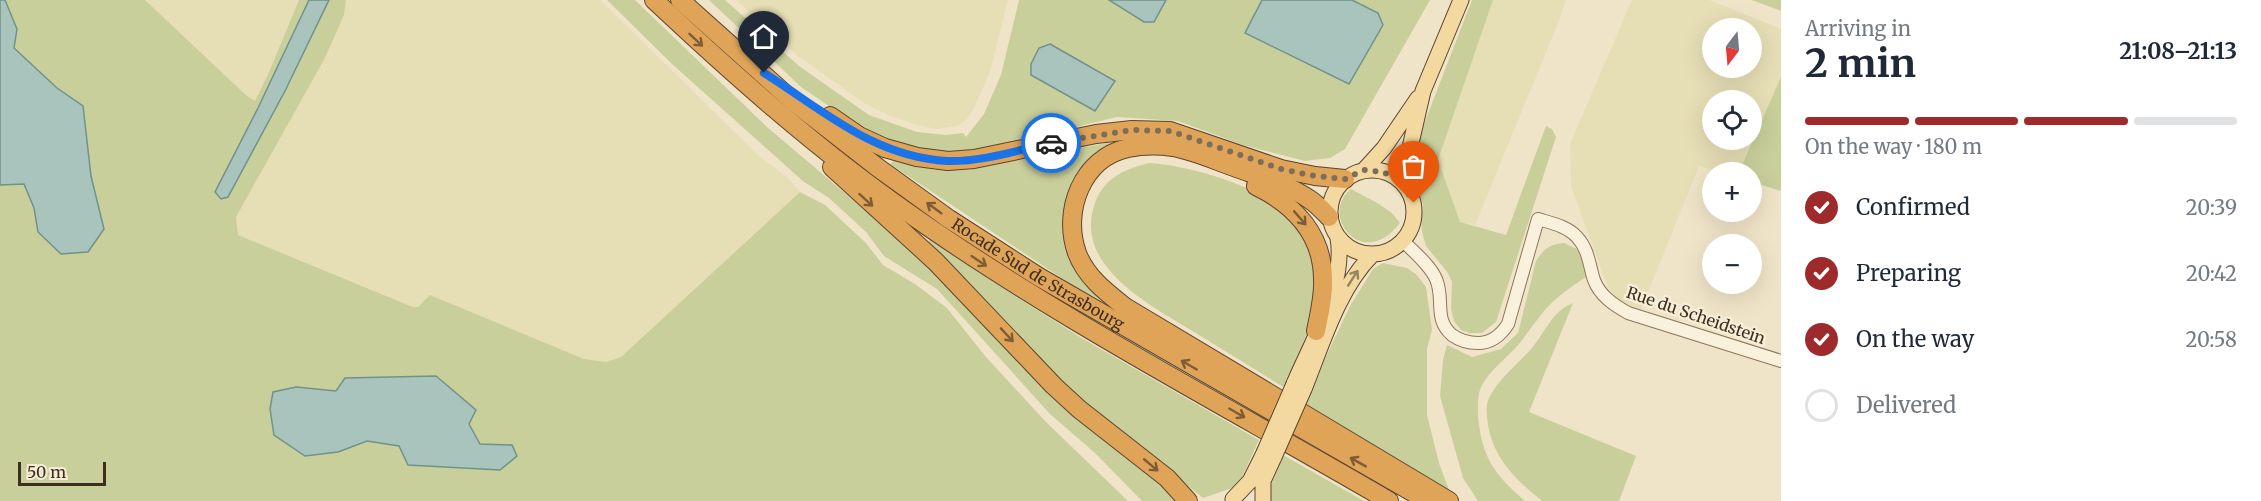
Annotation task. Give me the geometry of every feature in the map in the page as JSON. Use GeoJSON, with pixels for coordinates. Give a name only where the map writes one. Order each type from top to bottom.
{"type":"FeatureCollection","features":[{"type":"Feature","properties":{"kind":"highway","name":"Rocade Sud de Strasbourg"},"geometry":{"type":"LineString","coordinates":[[654,0],[780,114],[906,211],[1006,279],[1389,501]]}},
{"type":"Feature","properties":{"kind":"highway","name":"Rocade Sud de Strasbourg"},"geometry":{"type":"LineString","coordinates":[[680,0],[795,103],[877,167],[959,226],[1049,283],[1428,501]]}},
{"type":"Feature","properties":{"kind":"highway"},"geometry":{"type":"LineString","coordinates":[[746,61],[859,136],[885,148],[917,157],[948,161],[974,159],[1096,134],[1132,130],[1170,131],[1281,169],[1345,179]]}},
{"type":"Feature","properties":{"kind":"highway"},"geometry":{"type":"LineString","coordinates":[[780,114],[856,191],[936,262],[1054,386],[1079,409],[1167,478],[1188,501]]}},
{"type":"Feature","properties":{"kind":"highway"},"geometry":{"type":"LineString","coordinates":[[1329,217],[1309,199],[1285,187],[1186,150],[1152,145],[1125,148],[1097,163],[1076,195],[1072,220],[1077,254],[1092,278],[1103,290],[1141,318],[1449,501]]}},
{"type":"Feature","properties":{"kind":"highway"},"geometry":{"type":"LineString","coordinates":[[1271,395],[1215,354],[1143,309],[1105,277],[1092,258],[1082,229],[1086,199],[1094,184],[1115,165],[1130,158],[1169,156],[1188,160],[1248,182],[1272,194],[1302,219],[1314,236],[1320,253],[1324,283],[1316,331]]}},
{"type":"Feature","properties":{"kind":"main road"},"geometry":{"type":"LineString","coordinates":[[1402,182],[1423,91],[1461,0]]}},
{"type":"Feature","properties":{"kind":"main road"},"geometry":{"type":"LineString","coordinates":[[1299,386],[1316,331],[1330,301],[1340,262],[1338,238],[1329,217],[1332,196],[1345,179],[1364,170],[1383,148],[1423,91]]}},
{"type":"Feature","properties":{"kind":"main road"},"geometry":{"type":"LineString","coordinates":[[1338,238],[1353,251],[1372,255],[1389,251],[1403,241],[1412,227],[1415,211],[1411,195],[1402,182],[1383,172],[1364,170]]}},
{"type":"Feature","properties":{"kind":"main road"},"geometry":{"type":"LineString","coordinates":[[1263,501],[1263,481],[1269,455],[1299,386],[1345,291],[1360,268],[1372,255]]}},
{"type":"Feature","properties":{"kind":"main road"},"geometry":{"type":"LineString","coordinates":[[1229,500],[1250,481],[1269,455]]}},
{"type":"Feature","properties":{"kind":"main road"},"geometry":{"type":"LineString","coordinates":[[1229,500],[1250,501]]}},
{"type":"Feature","properties":{"kind":"street","name":"Rue du Scheidstein"},"geometry":{"type":"LineString","coordinates":[[1403,241],[1436,278],[1440,317],[1446,329],[1456,338],[1480,343],[1502,333],[1508,324],[1538,219],[1561,226],[1576,236],[1590,262],[1594,281],[1613,305],[1628,313],[1781,361]]}},
{"type":"Feature","properties":{"kind":"shaded area"},"geometry":{"type":"Polygon","coordinates":[[[145,0],[299,0],[255,101],[145,0]]]}},
{"type":"Feature","properties":{"kind":"shaded area"},"geometry":{"type":"Polygon","coordinates":[[[346,0],[600,0],[759,156],[788,178],[800,192],[621,357],[606,362],[584,359],[414,307],[238,235],[236,217],[325,58],[344,15],[346,0]]]}},
{"type":"Feature","properties":{"kind":"shaded area"},"geometry":{"type":"Polygon","coordinates":[[[736,0],[1008,0],[990,72],[973,110],[965,121],[957,126],[937,129],[890,116],[864,103],[798,56],[736,0]]]}},
{"type":"Feature","properties":{"kind":"shaded area"},"geometry":{"type":"Polygon","coordinates":[[[1493,0],[1566,0],[1475,225],[1460,222],[1438,160],[1493,0]]]}},
{"type":"Feature","properties":{"kind":"shaded area"},"geometry":{"type":"Polygon","coordinates":[[[1632,0],[1709,0],[1754,18],[1702,18],[1702,78],[1762,78],[1762,21],[1781,29],[1781,77],[1762,120],[1762,90],[1702,90],[1702,150],[1749,150],[1743,162],[1702,162],[1702,167],[1699,166],[1640,312],[1619,303],[1607,285],[1571,186],[1570,144],[1632,0]]]}},
{"type":"Feature","properties":{"kind":"green space"},"geometry":{"type":"Polygon","coordinates":[[[0,0],[145,0],[255,101],[299,0],[309,0],[216,192],[228,197],[285,91],[329,0],[346,0],[344,15],[325,58],[236,217],[238,235],[413,307],[418,307],[430,295],[584,359],[606,362],[621,357],[800,192],[825,205],[866,243],[883,265],[915,284],[947,308],[986,357],[1045,421],[1128,501],[0,501],[0,0]]]}},
{"type":"Feature","properties":{"kind":"green space"},"geometry":{"type":"Polygon","coordinates":[[[607,0],[635,0],[767,127],[878,221],[1179,501],[1142,501],[1095,453],[1050,414],[937,289],[884,256],[866,232],[829,198],[804,182],[672,64],[607,0]]]}},
{"type":"Feature","properties":{"kind":"green space"},"geometry":{"type":"Polygon","coordinates":[[[709,0],[725,0],[799,66],[869,115],[917,132],[946,135],[963,133],[966,137],[984,114],[1001,75],[1019,0],[1109,0],[1144,22],[1154,22],[1166,0],[1430,0],[1345,149],[1330,158],[1305,161],[1243,145],[1178,121],[1117,117],[975,151],[928,151],[896,144],[864,130],[801,87],[709,0]]]}},
{"type":"Feature","properties":{"kind":"green space"},"geometry":{"type":"Polygon","coordinates":[[[1472,0],[1493,0],[1438,160],[1460,222],[1506,235],[1546,126],[1552,129],[1556,137],[1496,322],[1482,333],[1461,330],[1454,321],[1451,309],[1452,282],[1448,273],[1426,246],[1422,232],[1423,205],[1412,173],[1417,142],[1472,0]]]}},
{"type":"Feature","properties":{"kind":"green space"},"geometry":{"type":"Polygon","coordinates":[[[1752,0],[1781,0],[1781,11],[1752,0]]]}},
{"type":"Feature","properties":{"kind":"green space"},"geometry":{"type":"Polygon","coordinates":[[[1781,77],[1781,191],[1762,185],[1762,162],[1743,162],[1749,150],[1762,150],[1762,120],[1781,77]]]}},
{"type":"Feature","properties":{"kind":"green space"},"geometry":{"type":"Polygon","coordinates":[[[1120,141],[1121,145],[1070,195],[1091,288],[1103,301],[1075,287],[890,164],[895,160],[932,168],[966,168],[1120,141]]]}},
{"type":"Feature","properties":{"kind":"green space"},"geometry":{"type":"Polygon","coordinates":[[[1149,163],[1196,171],[1248,188],[1279,207],[1294,222],[1314,252],[1317,278],[1313,311],[1285,388],[1142,299],[1107,267],[1096,249],[1091,229],[1094,206],[1102,189],[1123,172],[1149,163]]]}},
{"type":"Feature","properties":{"kind":"green space"},"geometry":{"type":"Polygon","coordinates":[[[1351,189],[1392,213],[1400,223],[1386,237],[1372,242],[1360,241],[1349,234],[1342,224],[1340,212],[1342,200],[1351,189]]]}},
{"type":"Feature","properties":{"kind":"green space"},"geometry":{"type":"Polygon","coordinates":[[[930,238],[1085,340],[1259,440],[1238,486],[1203,498],[1082,401],[1032,353],[928,243],[930,238]]]}},
{"type":"Feature","properties":{"kind":"green space"},"geometry":{"type":"Polygon","coordinates":[[[1564,243],[1577,249],[1584,263],[1586,277],[1569,288],[1544,311],[1519,344],[1494,369],[1480,389],[1478,416],[1486,454],[1505,482],[1525,501],[1478,501],[1463,478],[1440,396],[1443,360],[1447,345],[1472,357],[1501,349],[1518,333],[1536,261],[1547,248],[1564,243]]]}},
{"type":"Feature","properties":{"kind":"green space"},"geometry":{"type":"Polygon","coordinates":[[[1383,263],[1407,268],[1417,275],[1426,287],[1432,330],[1427,349],[1427,415],[1439,463],[1450,493],[1304,403],[1350,306],[1373,269],[1383,263]]]}},
{"type":"Feature","properties":{"kind":"green space"},"geometry":{"type":"Polygon","coordinates":[[[1573,303],[1529,412],[1636,456],[1619,501],[1542,501],[1508,468],[1495,448],[1488,425],[1487,404],[1493,391],[1531,349],[1554,317],[1573,303]]]}},
{"type":"Feature","properties":{"kind":"green space"},"geometry":{"type":"Polygon","coordinates":[[[1283,455],[1364,501],[1270,501],[1271,485],[1283,455]]]}},
{"type":"Feature","properties":{"kind":"water"},"geometry":{"type":"Polygon","coordinates":[[[0,0],[5,0],[17,29],[14,48],[57,88],[83,106],[91,176],[104,229],[88,252],[61,254],[38,232],[34,208],[24,184],[0,185],[0,0]]]}},
{"type":"Feature","properties":{"kind":"water"},"geometry":{"type":"Polygon","coordinates":[[[309,0],[329,0],[285,91],[228,197],[221,199],[215,192],[309,0]]]}},
{"type":"Feature","properties":{"kind":"water"},"geometry":{"type":"Polygon","coordinates":[[[1109,0],[1166,0],[1154,22],[1144,22],[1109,0]]]}},
{"type":"Feature","properties":{"kind":"water"},"geometry":{"type":"Polygon","coordinates":[[[1262,0],[1352,0],[1378,13],[1383,25],[1349,84],[1245,33],[1262,0]]]}},
{"type":"Feature","properties":{"kind":"water"},"geometry":{"type":"Polygon","coordinates":[[[1050,44],[1115,81],[1095,111],[1031,75],[1031,64],[1039,48],[1050,44]]]}},
{"type":"Feature","properties":{"kind":"water"},"geometry":{"type":"Polygon","coordinates":[[[436,376],[476,410],[469,424],[480,444],[512,445],[517,456],[500,470],[408,465],[399,446],[367,441],[338,452],[305,456],[274,435],[270,409],[273,392],[296,387],[336,391],[345,378],[436,376]]]}},
{"type":"Feature","properties":{"kind":"way so far"},"geometry":{"type":"LineString","coordinates":[[1051,143],[1132,130],[1170,131],[1281,169],[1315,176],[1345,179],[1364,170],[1383,172],[1402,182],[1414,203]]}},
{"type":"Feature","properties":{"kind":"route"},"geometry":{"type":"LineString","coordinates":[[764,73],[859,136],[885,148],[917,157],[948,161],[974,159],[1051,143]]}}]}
